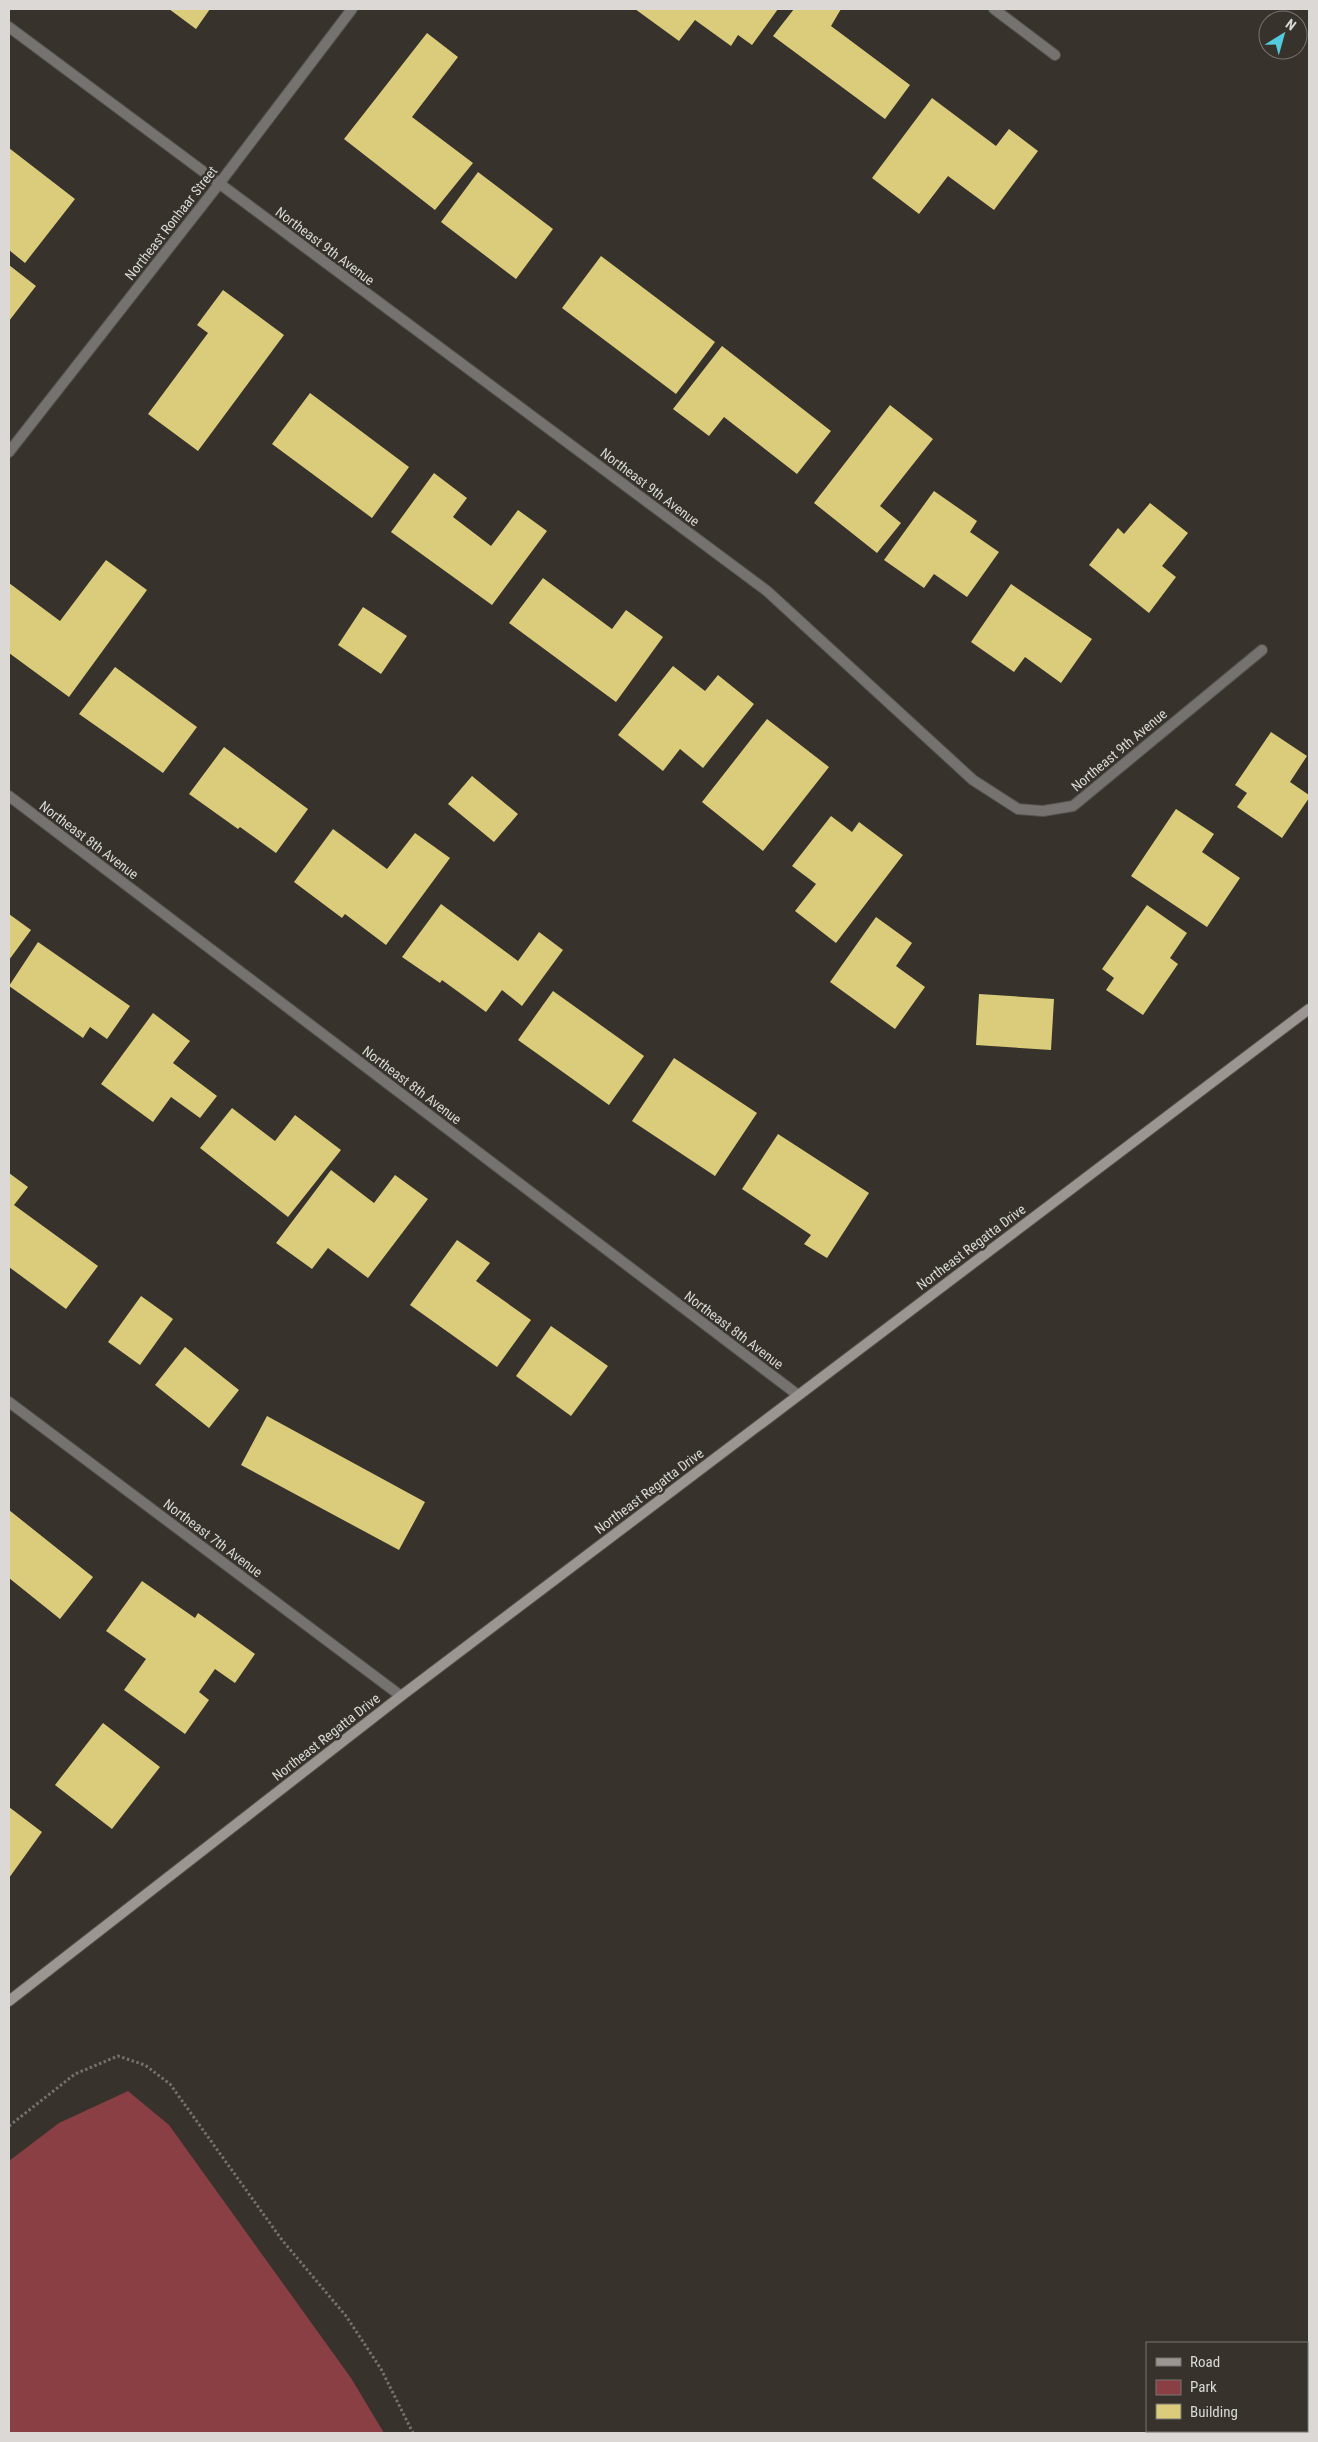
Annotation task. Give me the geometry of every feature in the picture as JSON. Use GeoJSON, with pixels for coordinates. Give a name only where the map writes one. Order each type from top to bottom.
{"type":"FeatureCollection","features":[{"type":"Feature","properties":{"kind":"main road","name":"Northeast Regatta Drive"},"geometry":{"type":"LineString","coordinates":[[9,2001],[401,1696],[1309,1009]]}},
{"type":"Feature","properties":{"kind":"street","name":"Northeast Ronhaar Street"},"geometry":{"type":"LineString","coordinates":[[9,452],[219,184],[352,9]]}},
{"type":"Feature","properties":{"kind":"street"},"geometry":{"type":"LineString","coordinates":[[994,9],[1055,55]]}},
{"type":"Feature","properties":{"kind":"street","name":"Northeast 9th Avenue"},"geometry":{"type":"LineString","coordinates":[[9,27],[767,591],[973,780],[1018,809],[1043,811],[1073,806],[1262,650]]}},
{"type":"Feature","properties":{"kind":"street","name":"Northeast 8th Avenue"},"geometry":{"type":"LineString","coordinates":[[9,796],[798,1395]]}},
{"type":"Feature","properties":{"kind":"street","name":"Northeast 7th Avenue"},"geometry":{"type":"LineString","coordinates":[[9,1402],[401,1696]]}},
{"type":"Feature","properties":{"kind":"path"},"geometry":{"type":"LineString","coordinates":[[9,2126],[75,2074],[118,2056],[145,2065],[170,2084],[282,2240],[346,2316],[382,2369],[413,2433]]}},
{"type":"Feature","properties":{"kind":"green space"},"geometry":{"type":"Polygon","coordinates":[[[128,2091],[169,2125],[351,2378],[384,2433],[9,2433],[9,2161],[59,2123],[128,2091]]]}},
{"type":"Feature","properties":{"kind":"building"},"geometry":{"type":"Polygon","coordinates":[[[169,9],[210,9],[196,29],[169,9]]]}},
{"type":"Feature","properties":{"kind":"building"},"geometry":{"type":"Polygon","coordinates":[[[635,9],[778,9],[752,45],[738,35],[731,46],[695,20],[679,41],[635,9]]]}},
{"type":"Feature","properties":{"kind":"building"},"geometry":{"type":"Polygon","coordinates":[[[794,9],[841,9],[831,26],[910,85],[885,119],[773,36],[794,9]]]}},
{"type":"Feature","properties":{"kind":"building"},"geometry":{"type":"Polygon","coordinates":[[[427,33],[458,57],[412,117],[473,163],[435,210],[344,139],[427,33]]]}},
{"type":"Feature","properties":{"kind":"building"},"geometry":{"type":"Polygon","coordinates":[[[932,98],[996,146],[1009,129],[1038,151],[994,210],[948,176],[919,214],[872,178],[932,98]]]}},
{"type":"Feature","properties":{"kind":"building"},"geometry":{"type":"Polygon","coordinates":[[[9,148],[75,199],[25,263],[9,250],[9,148]]]}},
{"type":"Feature","properties":{"kind":"building"},"geometry":{"type":"Polygon","coordinates":[[[478,172],[553,229],[516,279],[441,222],[478,172]]]}},
{"type":"Feature","properties":{"kind":"building"},"geometry":{"type":"Polygon","coordinates":[[[601,256],[715,342],[676,394],[562,308],[601,256]]]}},
{"type":"Feature","properties":{"kind":"building"},"geometry":{"type":"Polygon","coordinates":[[[9,265],[36,286],[9,321],[9,265]]]}},
{"type":"Feature","properties":{"kind":"building"},"geometry":{"type":"Polygon","coordinates":[[[223,290],[284,335],[198,451],[148,414],[208,333],[197,325],[223,290]]]}},
{"type":"Feature","properties":{"kind":"building"},"geometry":{"type":"Polygon","coordinates":[[[722,346],[831,431],[797,474],[724,417],[709,436],[673,409],[722,346]]]}},
{"type":"Feature","properties":{"kind":"building"},"geometry":{"type":"Polygon","coordinates":[[[310,393],[409,467],[372,518],[272,444],[310,393]]]}},
{"type":"Feature","properties":{"kind":"building"},"geometry":{"type":"Polygon","coordinates":[[[890,405],[933,439],[880,506],[901,523],[877,553],[814,503],[890,405]]]}},
{"type":"Feature","properties":{"kind":"building"},"geometry":{"type":"Polygon","coordinates":[[[434,473],[467,498],[453,517],[491,546],[518,510],[547,531],[492,605],[391,532],[434,473]]]}},
{"type":"Feature","properties":{"kind":"building"},"geometry":{"type":"Polygon","coordinates":[[[934,491],[977,521],[970,532],[999,552],[967,597],[934,574],[924,588],[884,560],[934,491]]]}},
{"type":"Feature","properties":{"kind":"building"},"geometry":{"type":"Polygon","coordinates":[[[1150,503],[1188,533],[1162,566],[1176,577],[1149,613],[1089,565],[1118,528],[1124,534],[1150,503]]]}},
{"type":"Feature","properties":{"kind":"building"},"geometry":{"type":"Polygon","coordinates":[[[106,560],[147,590],[69,697],[9,653],[9,583],[60,621],[106,560]]]}},
{"type":"Feature","properties":{"kind":"building"},"geometry":{"type":"Polygon","coordinates":[[[543,578],[612,629],[626,610],[663,637],[616,702],[509,623],[543,578]]]}},
{"type":"Feature","properties":{"kind":"building"},"geometry":{"type":"Polygon","coordinates":[[[1011,584],[1092,639],[1061,683],[1025,657],[1014,672],[971,642],[1011,584]]]}},
{"type":"Feature","properties":{"kind":"building"},"geometry":{"type":"Polygon","coordinates":[[[363,607],[407,636],[381,674],[338,645],[363,607]]]}},
{"type":"Feature","properties":{"kind":"building"},"geometry":{"type":"Polygon","coordinates":[[[673,666],[705,691],[718,675],[754,704],[703,768],[680,749],[663,771],[618,735],[673,666]]]}},
{"type":"Feature","properties":{"kind":"building"},"geometry":{"type":"Polygon","coordinates":[[[115,667],[197,727],[163,773],[79,714],[115,667]]]}},
{"type":"Feature","properties":{"kind":"building"},"geometry":{"type":"Polygon","coordinates":[[[767,719],[829,767],[763,851],[702,802],[767,719]]]}},
{"type":"Feature","properties":{"kind":"building"},"geometry":{"type":"Polygon","coordinates":[[[1271,732],[1307,756],[1290,782],[1309,795],[1309,798],[1282,838],[1237,807],[1247,793],[1235,785],[1271,732]]]}},
{"type":"Feature","properties":{"kind":"building"},"geometry":{"type":"Polygon","coordinates":[[[224,747],[308,809],[276,853],[189,794],[224,747]]]}},
{"type":"Feature","properties":{"kind":"building"},"geometry":{"type":"Polygon","coordinates":[[[472,776],[518,814],[494,842],[448,804],[472,776]]]}},
{"type":"Feature","properties":{"kind":"building"},"geometry":{"type":"Polygon","coordinates":[[[1176,809],[1214,834],[1202,852],[1240,878],[1207,927],[1131,876],[1176,809]]]}},
{"type":"Feature","properties":{"kind":"building"},"geometry":{"type":"Polygon","coordinates":[[[831,816],[852,832],[859,822],[903,855],[836,943],[795,911],[816,884],[792,866],[831,816]]]}},
{"type":"Feature","properties":{"kind":"building"},"geometry":{"type":"Polygon","coordinates":[[[333,829],[387,869],[415,833],[450,858],[386,945],[345,914],[342,918],[294,882],[333,829]]]}},
{"type":"Feature","properties":{"kind":"building"},"geometry":{"type":"Polygon","coordinates":[[[441,904],[518,961],[539,932],[563,950],[522,1006],[502,990],[486,1012],[442,980],[440,983],[402,957],[441,904]]]}},
{"type":"Feature","properties":{"kind":"building"},"geometry":{"type":"Polygon","coordinates":[[[1147,905],[1187,933],[1170,958],[1178,964],[1143,1015],[1106,990],[1114,978],[1102,969],[1147,905]]]}},
{"type":"Feature","properties":{"kind":"building"},"geometry":{"type":"Polygon","coordinates":[[[9,914],[31,930],[9,960],[9,914]]]}},
{"type":"Feature","properties":{"kind":"building"},"geometry":{"type":"Polygon","coordinates":[[[876,917],[912,943],[896,966],[925,987],[895,1029],[830,982],[876,917]]]}},
{"type":"Feature","properties":{"kind":"building"},"geometry":{"type":"Polygon","coordinates":[[[38,942],[130,1006],[107,1039],[90,1027],[83,1038],[9,986],[38,942]]]}},
{"type":"Feature","properties":{"kind":"building"},"geometry":{"type":"Polygon","coordinates":[[[553,991],[644,1056],[609,1105],[518,1040],[553,991]]]}},
{"type":"Feature","properties":{"kind":"building"},"geometry":{"type":"Polygon","coordinates":[[[979,994],[1054,999],[1051,1050],[976,1045],[979,994]]]}},
{"type":"Feature","properties":{"kind":"building"},"geometry":{"type":"Polygon","coordinates":[[[153,1013],[190,1041],[173,1063],[217,1096],[200,1118],[171,1097],[153,1122],[101,1084],[153,1013]]]}},
{"type":"Feature","properties":{"kind":"building"},"geometry":{"type":"Polygon","coordinates":[[[674,1058],[757,1113],[715,1176],[632,1121],[674,1058]]]}},
{"type":"Feature","properties":{"kind":"building"},"geometry":{"type":"Polygon","coordinates":[[[232,1108],[275,1141],[295,1115],[341,1150],[288,1217],[200,1148],[232,1108]]]}},
{"type":"Feature","properties":{"kind":"building"},"geometry":{"type":"Polygon","coordinates":[[[778,1134],[869,1193],[827,1258],[804,1244],[811,1235],[742,1189],[778,1134]]]}},
{"type":"Feature","properties":{"kind":"building"},"geometry":{"type":"Polygon","coordinates":[[[331,1170],[374,1203],[395,1175],[428,1199],[368,1278],[328,1248],[312,1269],[276,1243],[331,1170]]]}},
{"type":"Feature","properties":{"kind":"building"},"geometry":{"type":"Polygon","coordinates":[[[9,1173],[28,1187],[14,1205],[98,1266],[66,1309],[9,1267],[9,1173]]]}},
{"type":"Feature","properties":{"kind":"building"},"geometry":{"type":"Polygon","coordinates":[[[457,1240],[490,1263],[476,1281],[531,1320],[497,1367],[410,1305],[457,1240]]]}},
{"type":"Feature","properties":{"kind":"building"},"geometry":{"type":"Polygon","coordinates":[[[141,1296],[173,1319],[140,1365],[108,1342],[141,1296]]]}},
{"type":"Feature","properties":{"kind":"building"},"geometry":{"type":"Polygon","coordinates":[[[551,1326],[608,1366],[571,1416],[516,1376],[551,1326]]]}},
{"type":"Feature","properties":{"kind":"building"},"geometry":{"type":"Polygon","coordinates":[[[185,1347],[239,1390],[209,1428],[155,1385],[185,1347]]]}},
{"type":"Feature","properties":{"kind":"building"},"geometry":{"type":"Polygon","coordinates":[[[267,1416],[425,1502],[399,1550],[241,1465],[267,1416]]]}},
{"type":"Feature","properties":{"kind":"building"},"geometry":{"type":"Polygon","coordinates":[[[9,1510],[93,1577],[60,1619],[9,1578],[9,1510]]]}},
{"type":"Feature","properties":{"kind":"building"},"geometry":{"type":"Polygon","coordinates":[[[142,1581],[195,1618],[198,1613],[255,1654],[235,1683],[215,1669],[199,1692],[209,1700],[185,1734],[124,1690],[146,1659],[106,1631],[142,1581]]]}},
{"type":"Feature","properties":{"kind":"building"},"geometry":{"type":"Polygon","coordinates":[[[103,1723],[160,1767],[112,1829],[55,1785],[103,1723]]]}},
{"type":"Feature","properties":{"kind":"building"},"geometry":{"type":"Polygon","coordinates":[[[9,1807],[42,1832],[9,1878],[9,1807]]]}}]}
